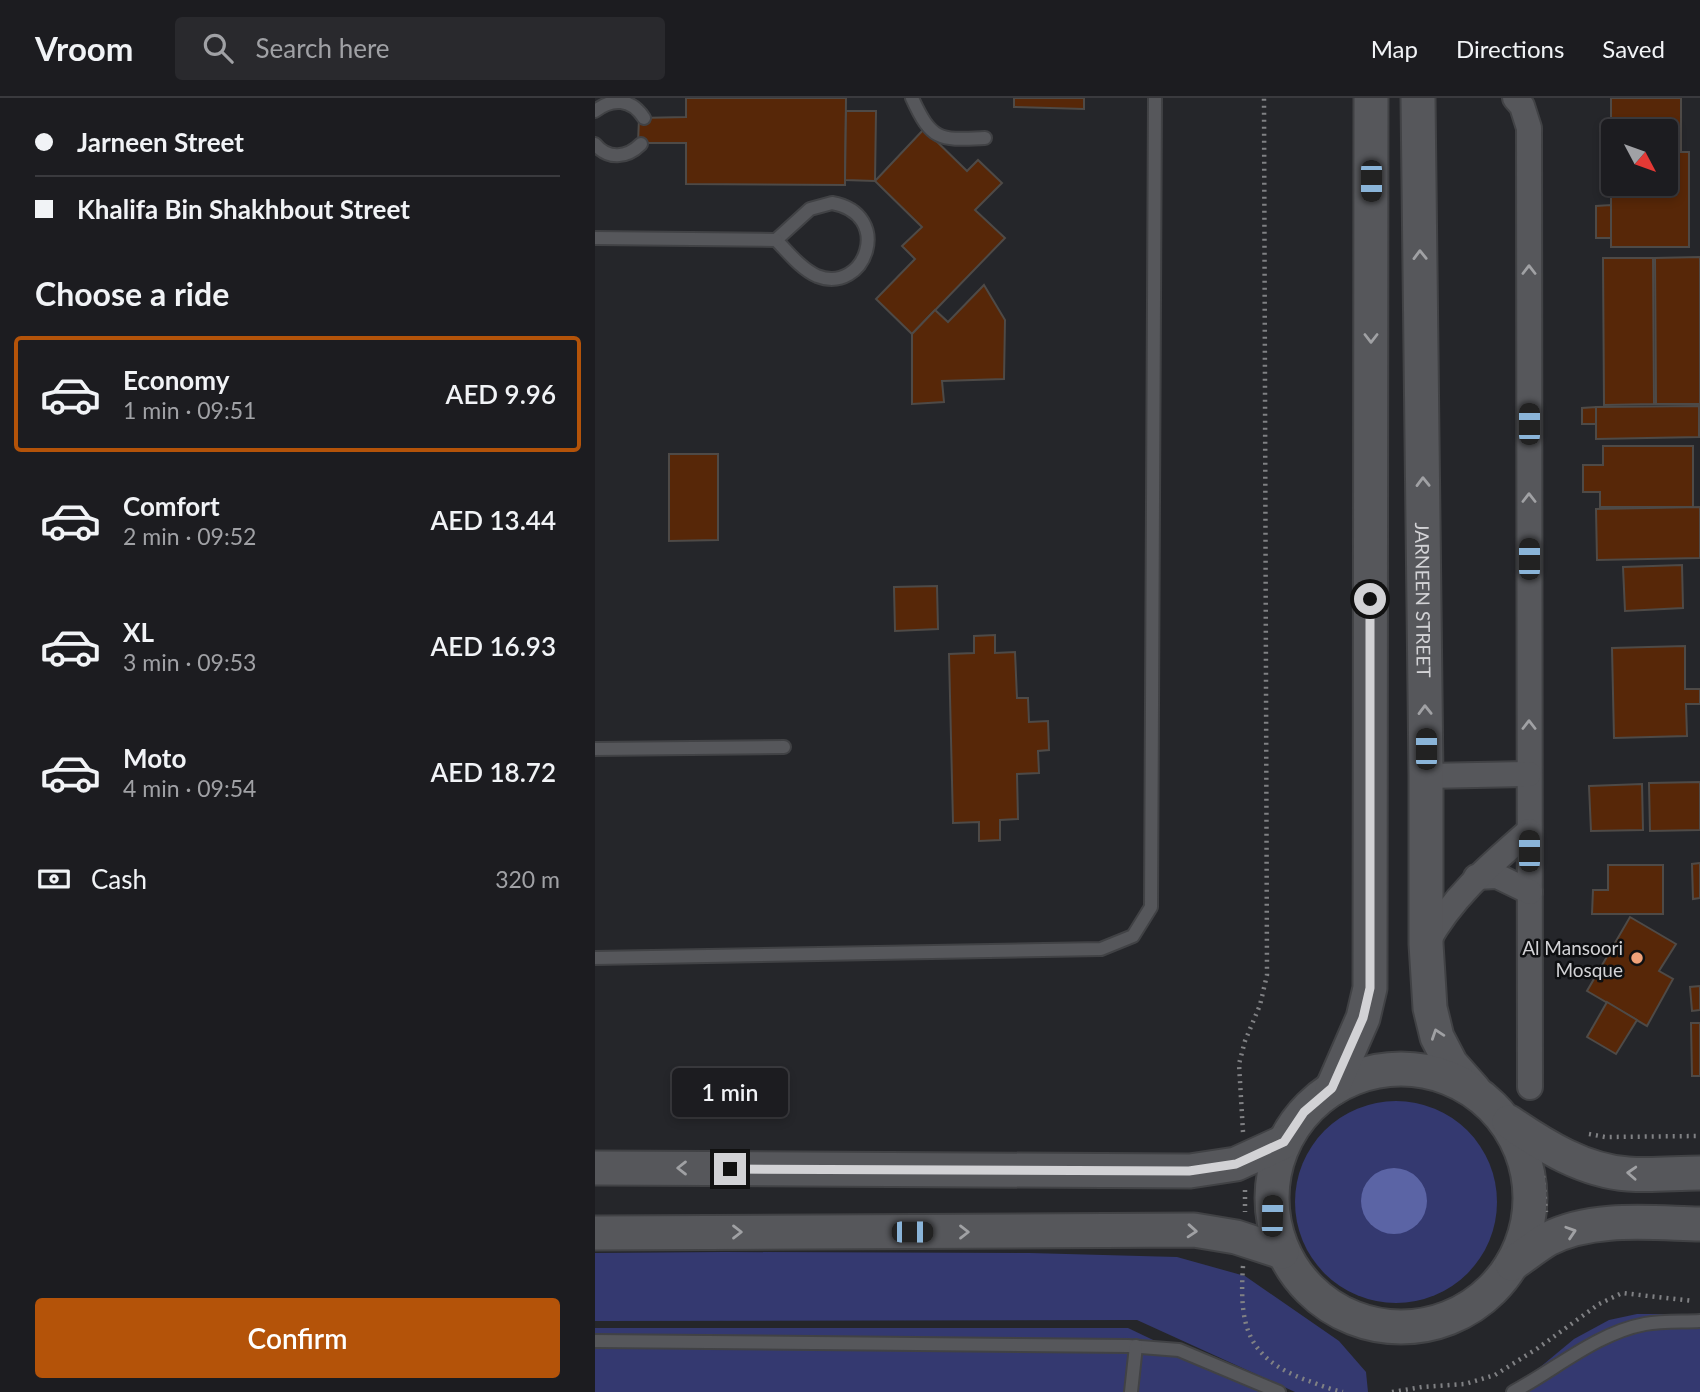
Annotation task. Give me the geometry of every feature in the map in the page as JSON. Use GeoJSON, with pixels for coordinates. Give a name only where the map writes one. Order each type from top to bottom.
{"type":"FeatureCollection","features":[{"type":"Feature","properties":{"kind":"main road"},"geometry":{"type":"LineString","coordinates":[[1332,1088],[1363,1018],[1370,988],[1371,98]]}},
{"type":"Feature","properties":{"kind":"main road","name":"JARNEEN STREET"},"geometry":{"type":"LineString","coordinates":[[1418,98],[1426,944],[1430,1008],[1437,1037],[1451,1064],[1474,1090]]}},
{"type":"Feature","properties":{"kind":"main road"},"geometry":{"type":"LineString","coordinates":[[1700,1173],[1626,1174],[1579,1163],[1504,1119],[1474,1090],[1440,1074],[1403,1068],[1366,1073],[1332,1088],[1304,1112],[1284,1142],[1273,1178],[1272,1216],[1282,1252],[1303,1284],[1333,1309],[1368,1324],[1406,1328],[1448,1319],[1484,1297],[1514,1273],[1548,1239],[1579,1228],[1622,1223],[1700,1224]]}},
{"type":"Feature","properties":{"kind":"main road"},"geometry":{"type":"LineString","coordinates":[[1504,1119],[1523,1153],[1531,1190],[1527,1229],[1514,1273]]}},
{"type":"Feature","properties":{"kind":"main road"},"geometry":{"type":"LineString","coordinates":[[595,1168],[1189,1171],[1236,1164],[1284,1142]]}},
{"type":"Feature","properties":{"kind":"main road"},"geometry":{"type":"LineString","coordinates":[[595,1233],[1194,1230],[1247,1241],[1282,1252]]}},
{"type":"Feature","properties":{"kind":"street"},"geometry":{"type":"LineString","coordinates":[[1515,98],[1522,106],[1529,128],[1530,1087]]}},
{"type":"Feature","properties":{"kind":"street"},"geometry":{"type":"LineString","coordinates":[[1426,776],[1529,774]]}},
{"type":"Feature","properties":{"kind":"street"},"geometry":{"type":"LineString","coordinates":[[1426,944],[1440,919],[1476,877],[1529,831]]}},
{"type":"Feature","properties":{"kind":"street"},"geometry":{"type":"LineString","coordinates":[[1476,877],[1497,876],[1529,892]]}},
{"type":"Feature","properties":{"kind":"lane"},"geometry":{"type":"LineString","coordinates":[[912,98],[922,120],[936,134],[954,139],[985,138]]}},
{"type":"Feature","properties":{"kind":"lane"},"geometry":{"type":"LineString","coordinates":[[595,958],[1101,950],[1133,936],[1151,907],[1155,98]]}},
{"type":"Feature","properties":{"kind":"lane"},"geometry":{"type":"LineString","coordinates":[[595,111],[612,100],[621,100],[631,103],[644,118]]}},
{"type":"Feature","properties":{"kind":"lane"},"geometry":{"type":"LineString","coordinates":[[595,144],[605,153],[615,156],[634,151],[641,144]]}},
{"type":"Feature","properties":{"kind":"lane"},"geometry":{"type":"LineString","coordinates":[[595,238],[776,240],[810,209],[832,203],[844,205],[854,211],[862,220],[868,242],[860,264],[841,277],[830,278],[808,271],[776,240]]}},
{"type":"Feature","properties":{"kind":"lane"},"geometry":{"type":"LineString","coordinates":[[595,750],[784,747]]}},
{"type":"Feature","properties":{"kind":"lane"},"geometry":{"type":"LineString","coordinates":[[1513,1392],[1620,1332],[1645,1324],[1700,1321]]}},
{"type":"Feature","properties":{"kind":"lane"},"geometry":{"type":"LineString","coordinates":[[595,1341],[1136,1346],[1179,1350],[1279,1392]]}},
{"type":"Feature","properties":{"kind":"lane"},"geometry":{"type":"LineString","coordinates":[[1131,1392],[1136,1346]]}},
{"type":"Feature","properties":{"kind":"path"},"geometry":{"type":"LineString","coordinates":[[1264,98],[1267,975],[1260,1005],[1239,1064],[1247,1241],[1242,1304],[1251,1339],[1260,1354],[1282,1371],[1343,1392]]}},
{"type":"Feature","properties":{"kind":"path"},"geometry":{"type":"LineString","coordinates":[[1588,1134],[1605,1137],[1700,1136]]}},
{"type":"Feature","properties":{"kind":"path"},"geometry":{"type":"LineString","coordinates":[[1547,1146],[1542,1165],[1548,1239]]}},
{"type":"Feature","properties":{"kind":"path"},"geometry":{"type":"LineString","coordinates":[[1454,1327],[1476,1316],[1514,1273]]}},
{"type":"Feature","properties":{"kind":"path"},"geometry":{"type":"LineString","coordinates":[[1392,1392],[1465,1384],[1495,1375],[1538,1349],[1599,1304],[1622,1293],[1700,1301]]}},
{"type":"Feature","properties":{"kind":"shaded area"},"geometry":{"type":"Polygon","coordinates":[[[1396,1101],[1435,1108],[1468,1130],[1490,1163],[1497,1202],[1490,1241],[1468,1274],[1435,1296],[1396,1303],[1357,1296],[1324,1274],[1302,1241],[1295,1202],[1302,1163],[1324,1130],[1357,1108],[1396,1101]]]}},
{"type":"Feature","properties":{"kind":"shaded area"},"geometry":{"type":"Polygon","coordinates":[[[1387,1168],[1401,1168],[1413,1173],[1422,1182],[1427,1201],[1425,1214],[1418,1225],[1401,1234],[1387,1234],[1375,1229],[1366,1220],[1361,1208],[1361,1194],[1366,1182],[1375,1173],[1387,1168]]]}},
{"type":"Feature","properties":{"kind":"shaded area"},"geometry":{"type":"Polygon","coordinates":[[[595,1253],[1030,1253],[1177,1257],[1245,1276],[1339,1341],[1366,1372],[1368,1392],[1295,1392],[1137,1320],[595,1321],[595,1253]]]}},
{"type":"Feature","properties":{"kind":"shaded area"},"geometry":{"type":"Polygon","coordinates":[[[1637,1314],[1700,1314],[1700,1392],[1510,1392],[1574,1339],[1609,1320],[1637,1314]]]}},
{"type":"Feature","properties":{"kind":"shaded area"},"geometry":{"type":"Polygon","coordinates":[[[595,1328],[1128,1328],[1262,1392],[595,1392],[595,1328]]]}},
{"type":"Feature","properties":{"kind":"building"},"geometry":{"type":"Polygon","coordinates":[[[686,98],[846,98],[845,185],[686,184],[686,143],[638,143],[639,118],[686,117],[686,98]]]}},
{"type":"Feature","properties":{"kind":"building"},"geometry":{"type":"Polygon","coordinates":[[[1014,98],[1084,98],[1084,109],[1014,107],[1014,98]]]}},
{"type":"Feature","properties":{"kind":"building"},"geometry":{"type":"Polygon","coordinates":[[[1611,98],[1681,98],[1681,152],[1689,152],[1689,247],[1611,247],[1611,196],[1678,196],[1678,119],[1611,119],[1611,98]]]}},
{"type":"Feature","properties":{"kind":"building"},"geometry":{"type":"Polygon","coordinates":[[[846,111],[876,111],[875,181],[845,180],[846,111]]]}},
{"type":"Feature","properties":{"kind":"building"},"geometry":{"type":"Polygon","coordinates":[[[924,129],[967,171],[978,160],[1002,183],[975,210],[1005,238],[912,334],[876,299],[915,259],[902,246],[922,227],[875,181],[924,129]]]}},
{"type":"Feature","properties":{"kind":"building"},"geometry":{"type":"Polygon","coordinates":[[[1611,205],[1611,238],[1596,238],[1596,206],[1611,205]]]}},
{"type":"Feature","properties":{"kind":"building"},"geometry":{"type":"Polygon","coordinates":[[[1700,257],[1700,404],[1656,404],[1655,258],[1700,257]]]}},
{"type":"Feature","properties":{"kind":"building"},"geometry":{"type":"Polygon","coordinates":[[[1603,258],[1653,258],[1654,404],[1604,405],[1603,258]]]}},
{"type":"Feature","properties":{"kind":"building"},"geometry":{"type":"Polygon","coordinates":[[[984,285],[1005,320],[1004,379],[942,381],[944,402],[912,404],[912,334],[935,310],[948,322],[984,285]]]}},
{"type":"Feature","properties":{"kind":"building"},"geometry":{"type":"Polygon","coordinates":[[[1699,406],[1699,437],[1596,439],[1596,407],[1699,406]]]}},
{"type":"Feature","properties":{"kind":"building"},"geometry":{"type":"Polygon","coordinates":[[[1596,407],[1596,424],[1582,424],[1582,408],[1596,407]]]}},
{"type":"Feature","properties":{"kind":"building"},"geometry":{"type":"Polygon","coordinates":[[[1603,446],[1693,446],[1693,507],[1600,507],[1600,492],[1583,492],[1583,465],[1603,465],[1603,446]]]}},
{"type":"Feature","properties":{"kind":"building"},"geometry":{"type":"Polygon","coordinates":[[[669,454],[718,454],[718,540],[669,541],[669,454]]]}},
{"type":"Feature","properties":{"kind":"building"},"geometry":{"type":"Polygon","coordinates":[[[1700,507],[1700,558],[1597,560],[1596,509],[1700,507]]]}},
{"type":"Feature","properties":{"kind":"building"},"geometry":{"type":"Polygon","coordinates":[[[1682,565],[1683,608],[1625,611],[1623,567],[1682,565]]]}},
{"type":"Feature","properties":{"kind":"building"},"geometry":{"type":"Polygon","coordinates":[[[937,586],[938,629],[895,631],[894,587],[937,586]]]}},
{"type":"Feature","properties":{"kind":"building"},"geometry":{"type":"Polygon","coordinates":[[[995,635],[995,653],[1015,652],[1017,698],[1028,698],[1029,722],[1048,721],[1049,750],[1038,751],[1039,773],[1017,774],[1018,819],[1000,820],[1000,840],[979,841],[979,822],[953,823],[949,654],[974,653],[974,636],[995,635]]]}},
{"type":"Feature","properties":{"kind":"building"},"geometry":{"type":"Polygon","coordinates":[[[1685,646],[1685,689],[1700,689],[1700,704],[1686,704],[1687,736],[1614,738],[1612,648],[1685,646]]]}},
{"type":"Feature","properties":{"kind":"building"},"geometry":{"type":"Polygon","coordinates":[[[1700,782],[1700,830],[1650,831],[1649,783],[1700,782]]]}},
{"type":"Feature","properties":{"kind":"building"},"geometry":{"type":"Polygon","coordinates":[[[1642,784],[1643,830],[1591,831],[1589,786],[1642,784]]]}},
{"type":"Feature","properties":{"kind":"building"},"geometry":{"type":"Polygon","coordinates":[[[1700,863],[1700,898],[1693,899],[1692,864],[1700,863]]]}},
{"type":"Feature","properties":{"kind":"building"},"geometry":{"type":"Polygon","coordinates":[[[1608,865],[1663,865],[1663,914],[1592,914],[1593,890],[1608,890],[1608,865]]]}},
{"type":"Feature","properties":{"kind":"building","name":"Al Mansoori Mosque"},"geometry":{"type":"Polygon","coordinates":[[[1630,917],[1676,944],[1659,971],[1673,979],[1647,1026],[1587,991],[1630,917]]]}},
{"type":"Feature","properties":{"kind":"building"},"geometry":{"type":"Polygon","coordinates":[[[1700,986],[1700,1010],[1692,1011],[1690,987],[1700,986]]]}},
{"type":"Feature","properties":{"kind":"building"},"geometry":{"type":"Polygon","coordinates":[[[1607,1002],[1637,1020],[1616,1054],[1587,1037],[1607,1002]]]}},
{"type":"Feature","properties":{"kind":"building"},"geometry":{"type":"Polygon","coordinates":[[[1691,1023],[1700,1023],[1700,1076],[1692,1076],[1691,1023]]]}},
{"type":"Feature","properties":{"kind":"place","name":"Al Mansoori Mosque"},"geometry":{"type":"Point","coordinates":[1637,958]}},
{"type":"Feature","properties":{"kind":"route"},"geometry":{"type":"LineString","coordinates":[[730,1169],[1189,1171],[1236,1164],[1284,1142],[1304,1112],[1332,1088],[1363,1018],[1370,988],[1370,599]]}}]}
